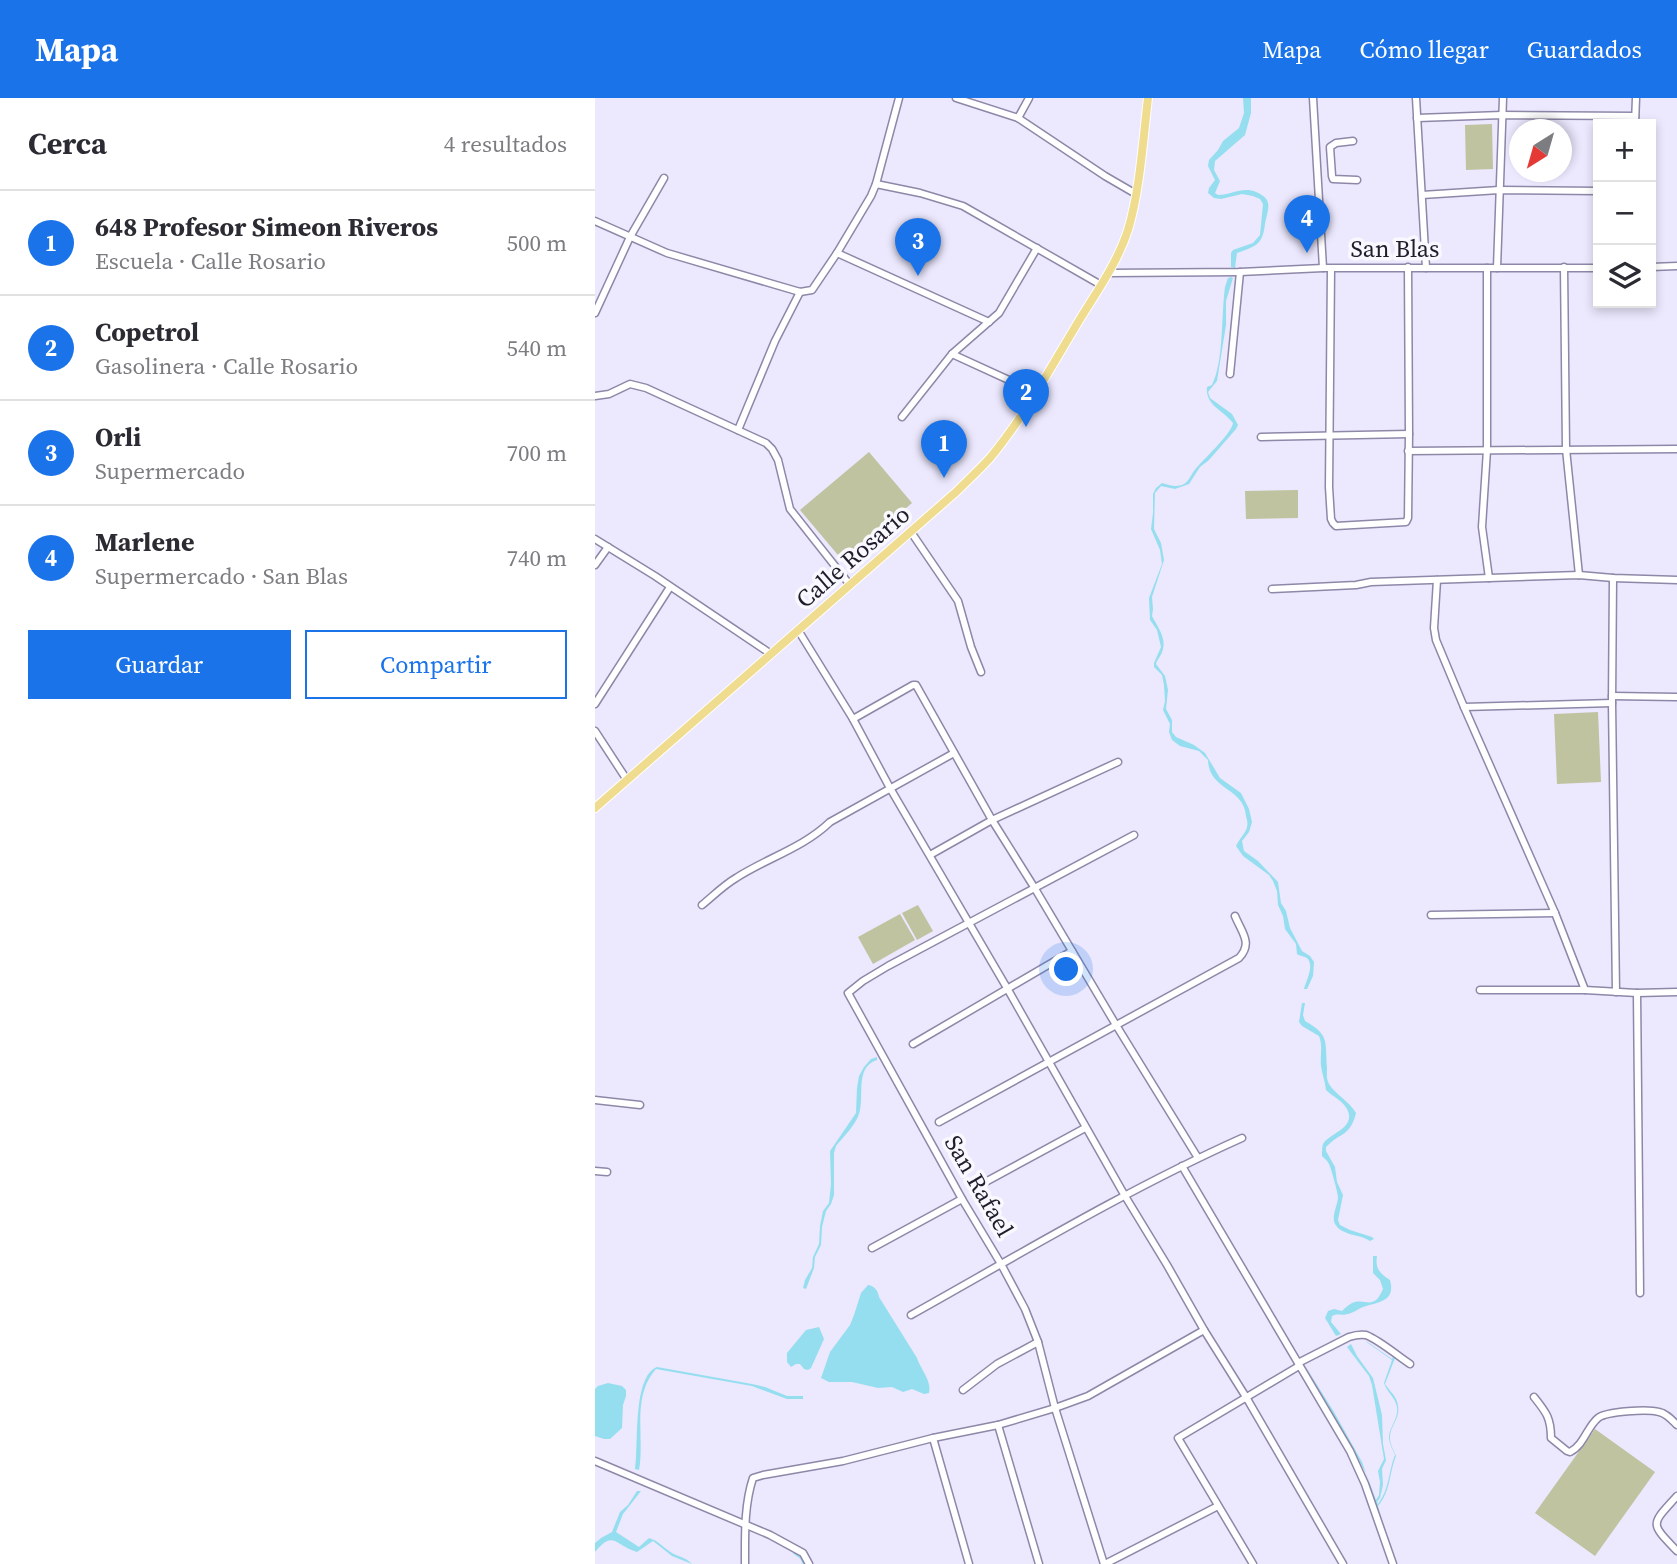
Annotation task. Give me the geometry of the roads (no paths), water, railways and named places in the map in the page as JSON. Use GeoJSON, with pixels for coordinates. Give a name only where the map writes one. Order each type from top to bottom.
{"type":"FeatureCollection","features":[{"type":"Feature","properties":{"kind":"main road","name":"Calle Rosario"},"geometry":{"type":"LineString","coordinates":[[595,808],[911,532],[978,471],[1007,436],[1109,273],[1128,231],[1136,194],[1148,98]]}},
{"type":"Feature","properties":{"kind":"street"},"geometry":{"type":"LineString","coordinates":[[595,221],[667,253],[800,292],[809,291],[816,287],[871,196],[899,98]]}},
{"type":"Feature","properties":{"kind":"street"},"geometry":{"type":"LineString","coordinates":[[956,98],[1018,118],[1136,194]]}},
{"type":"Feature","properties":{"kind":"street"},"geometry":{"type":"LineString","coordinates":[[1018,118],[1028,98]]}},
{"type":"Feature","properties":{"kind":"street"},"geometry":{"type":"LineString","coordinates":[[1313,98],[1316,162],[1327,269],[1329,487],[1331,519],[1336,526],[1406,522],[1408,518],[1408,267]]}},
{"type":"Feature","properties":{"kind":"street"},"geometry":{"type":"LineString","coordinates":[[1416,98],[1426,268]]}},
{"type":"Feature","properties":{"kind":"street"},"geometry":{"type":"LineString","coordinates":[[1497,268],[1503,98]]}},
{"type":"Feature","properties":{"kind":"street"},"geometry":{"type":"LineString","coordinates":[[1417,118],[1502,115],[1635,116],[1636,98]]}},
{"type":"Feature","properties":{"kind":"street"},"geometry":{"type":"LineString","coordinates":[[1353,141],[1331,145],[1329,151],[1333,179],[1357,180]]}},
{"type":"Feature","properties":{"kind":"street"},"geometry":{"type":"LineString","coordinates":[[1316,162],[1331,162]]}},
{"type":"Feature","properties":{"kind":"street"},"geometry":{"type":"LineString","coordinates":[[595,313],[598,300],[630,237],[664,178]]}},
{"type":"Feature","properties":{"kind":"street"},"geometry":{"type":"LineString","coordinates":[[876,184],[963,206],[1101,285]]}},
{"type":"Feature","properties":{"kind":"street"},"geometry":{"type":"LineString","coordinates":[[1422,195],[1499,190],[1593,191]]}},
{"type":"Feature","properties":{"kind":"street"},"geometry":{"type":"LineString","coordinates":[[902,416],[952,354],[999,313],[1037,248]]}},
{"type":"Feature","properties":{"kind":"street"},"geometry":{"type":"LineString","coordinates":[[837,253],[989,322]]}},
{"type":"Feature","properties":{"kind":"street"},"geometry":{"type":"LineString","coordinates":[[1656,267],[1677,266]]}},
{"type":"Feature","properties":{"kind":"street","name":"San Blas"},"geometry":{"type":"LineString","coordinates":[[1109,273],[1408,267],[1593,268]]}},
{"type":"Feature","properties":{"kind":"street"},"geometry":{"type":"LineString","coordinates":[[1564,267],[1566,449],[1579,575]]}},
{"type":"Feature","properties":{"kind":"street"},"geometry":{"type":"LineString","coordinates":[[1486,268],[1487,450],[1482,527],[1489,578]]}},
{"type":"Feature","properties":{"kind":"street"},"geometry":{"type":"LineString","coordinates":[[1230,374],[1240,272]]}},
{"type":"Feature","properties":{"kind":"street"},"geometry":{"type":"LineString","coordinates":[[738,430],[775,341],[800,292]]}},
{"type":"Feature","properties":{"kind":"street"},"geometry":{"type":"LineString","coordinates":[[952,354],[1035,392]]}},
{"type":"Feature","properties":{"kind":"street"},"geometry":{"type":"LineString","coordinates":[[595,396],[608,394],[630,384],[638,386],[759,438],[772,449],[778,460],[790,509],[850,585]]}},
{"type":"Feature","properties":{"kind":"street"},"geometry":{"type":"LineString","coordinates":[[1261,437],[1409,434]]}},
{"type":"Feature","properties":{"kind":"street"},"geometry":{"type":"LineString","coordinates":[[1408,451],[1677,449]]}},
{"type":"Feature","properties":{"kind":"street"},"geometry":{"type":"LineString","coordinates":[[911,532],[958,601],[981,671]]}},
{"type":"Feature","properties":{"kind":"street"},"geometry":{"type":"LineString","coordinates":[[595,539],[771,654]]}},
{"type":"Feature","properties":{"kind":"street"},"geometry":{"type":"LineString","coordinates":[[595,565],[608,547]]}},
{"type":"Feature","properties":{"kind":"street"},"geometry":{"type":"LineString","coordinates":[[1272,589],[1371,582],[1579,575],[1677,580]]}},
{"type":"Feature","properties":{"kind":"street"},"geometry":{"type":"LineString","coordinates":[[1613,578],[1616,992]]}},
{"type":"Feature","properties":{"kind":"street"},"geometry":{"type":"LineString","coordinates":[[1437,580],[1434,628],[1436,640],[1555,913],[1585,990]]}},
{"type":"Feature","properties":{"kind":"street"},"geometry":{"type":"LineString","coordinates":[[595,704],[670,587]]}},
{"type":"Feature","properties":{"kind":"street"},"geometry":{"type":"LineString","coordinates":[[798,630],[853,719],[1085,1128],[1343,1564]]}},
{"type":"Feature","properties":{"kind":"street"},"geometry":{"type":"LineString","coordinates":[[853,719],[915,684],[992,820],[1198,1158]]}},
{"type":"Feature","properties":{"kind":"street"},"geometry":{"type":"LineString","coordinates":[[1464,707],[1677,697]]}},
{"type":"Feature","properties":{"kind":"street"},"geometry":{"type":"LineString","coordinates":[[595,731],[627,780]]}},
{"type":"Feature","properties":{"kind":"street"},"geometry":{"type":"LineString","coordinates":[[702,905],[736,878],[801,844],[830,822],[954,753]]}},
{"type":"Feature","properties":{"kind":"street"},"geometry":{"type":"LineString","coordinates":[[930,855],[992,820],[1118,762]]}},
{"type":"Feature","properties":{"kind":"street"},"geometry":{"type":"LineString","coordinates":[[968,923],[1134,835]]}},
{"type":"Feature","properties":{"kind":"street"},"geometry":{"type":"LineString","coordinates":[[1431,915],[1555,913]]}},
{"type":"Feature","properties":{"kind":"street"},"geometry":{"type":"LineString","coordinates":[[939,1122],[1239,958],[1246,951],[1247,945],[1235,916]]}},
{"type":"Feature","properties":{"kind":"street","name":"San Rafael"},"geometry":{"type":"LineString","coordinates":[[968,923],[888,965],[848,993],[1025,1309],[1038,1342],[1055,1408],[1104,1564]]}},
{"type":"Feature","properties":{"kind":"street"},"geometry":{"type":"LineString","coordinates":[[913,1044],[1072,951]]}},
{"type":"Feature","properties":{"kind":"street"},"geometry":{"type":"LineString","coordinates":[[1480,990],[1677,992]]}},
{"type":"Feature","properties":{"kind":"street"},"geometry":{"type":"LineString","coordinates":[[1637,993],[1640,1293]]}},
{"type":"Feature","properties":{"kind":"street"},"geometry":{"type":"LineString","coordinates":[[595,1100],[641,1105]]}},
{"type":"Feature","properties":{"kind":"street"},"geometry":{"type":"LineString","coordinates":[[978,1186],[1085,1128]]}},
{"type":"Feature","properties":{"kind":"street"},"geometry":{"type":"LineString","coordinates":[[911,1315],[1125,1196],[1242,1138]]}},
{"type":"Feature","properties":{"kind":"street"},"geometry":{"type":"LineString","coordinates":[[1182,1166],[1350,1451],[1365,1484],[1393,1564]]}},
{"type":"Feature","properties":{"kind":"street"},"geometry":{"type":"LineString","coordinates":[[595,1171],[607,1172]]}},
{"type":"Feature","properties":{"kind":"street"},"geometry":{"type":"LineString","coordinates":[[872,1248],[962,1199]]}},
{"type":"Feature","properties":{"kind":"street"},"geometry":{"type":"LineString","coordinates":[[745,1564],[745,1524],[753,1478],[843,1461],[1055,1408],[1088,1396],[1204,1330]]}},
{"type":"Feature","properties":{"kind":"street"},"geometry":{"type":"LineString","coordinates":[[1253,1564],[1178,1438],[1349,1337],[1364,1335],[1410,1364]]}},
{"type":"Feature","properties":{"kind":"street"},"geometry":{"type":"LineString","coordinates":[[963,1390],[997,1364],[1038,1342]]}},
{"type":"Feature","properties":{"kind":"street"},"geometry":{"type":"LineString","coordinates":[[1534,1397],[1551,1423],[1552,1440],[1570,1452],[1577,1447],[1596,1420],[1606,1414],[1659,1412],[1677,1425]]}},
{"type":"Feature","properties":{"kind":"street"},"geometry":{"type":"LineString","coordinates":[[998,1424],[1039,1564]]}},
{"type":"Feature","properties":{"kind":"street"},"geometry":{"type":"LineString","coordinates":[[933,1438],[969,1564]]}},
{"type":"Feature","properties":{"kind":"street"},"geometry":{"type":"LineString","coordinates":[[595,1461],[794,1547],[803,1553],[810,1564]]}},
{"type":"Feature","properties":{"kind":"street"},"geometry":{"type":"LineString","coordinates":[[1677,1496],[1656,1524],[1657,1530],[1677,1551]]}},
{"type":"Feature","properties":{"kind":"street"},"geometry":{"type":"LineString","coordinates":[[1104,1564],[1218,1506]]}},
{"type":"Feature","properties":{"kind":"water"},"geometry":{"type":"Polygon","coordinates":[[[1243,98],[1251,98],[1251,113],[1245,135],[1215,161],[1214,170],[1220,181],[1215,193],[1218,195],[1251,190],[1266,198],[1268,206],[1261,240],[1253,247],[1237,253],[1235,268],[1231,267],[1233,250],[1253,243],[1260,235],[1263,204],[1260,199],[1242,194],[1214,198],[1208,193],[1215,180],[1208,166],[1209,160],[1223,141],[1239,128],[1244,113],[1243,98]]]}},
{"type":"Feature","properties":{"kind":"water"},"geometry":{"type":"Polygon","coordinates":[[[1231,277],[1233,278],[1226,301],[1226,325],[1217,381],[1208,392],[1210,398],[1232,414],[1238,425],[1200,467],[1189,484],[1175,489],[1161,486],[1155,493],[1154,529],[1161,543],[1164,560],[1152,597],[1152,616],[1161,632],[1164,645],[1156,664],[1165,676],[1168,690],[1166,709],[1172,720],[1172,732],[1205,753],[1220,778],[1241,793],[1249,809],[1252,822],[1242,841],[1244,851],[1278,882],[1281,903],[1290,928],[1302,951],[1314,962],[1313,976],[1307,989],[1304,989],[1310,962],[1297,954],[1296,944],[1285,929],[1273,881],[1243,856],[1236,846],[1247,827],[1244,807],[1239,799],[1214,778],[1208,760],[1199,751],[1180,746],[1172,740],[1170,724],[1163,710],[1165,701],[1162,675],[1154,667],[1161,647],[1157,630],[1150,620],[1149,598],[1162,564],[1160,550],[1151,529],[1153,494],[1162,483],[1176,486],[1186,483],[1233,423],[1212,403],[1207,393],[1207,387],[1212,385],[1219,364],[1225,287],[1231,277]]]}},
{"type":"Feature","properties":{"kind":"water"},"geometry":{"type":"Polygon","coordinates":[[[1302,1003],[1305,1003],[1305,1021],[1319,1030],[1325,1040],[1328,1082],[1356,1113],[1348,1130],[1326,1147],[1343,1195],[1338,1220],[1340,1225],[1374,1239],[1370,1241],[1342,1231],[1334,1221],[1338,1195],[1329,1164],[1322,1156],[1322,1147],[1326,1140],[1345,1126],[1349,1116],[1343,1104],[1326,1090],[1319,1036],[1299,1022],[1302,1003]]]}},
{"type":"Feature","properties":{"kind":"water"},"geometry":{"type":"Polygon","coordinates":[[[877,1057],[877,1060],[865,1069],[861,1107],[857,1118],[836,1146],[834,1195],[826,1211],[821,1245],[806,1289],[803,1288],[819,1244],[823,1211],[829,1203],[830,1151],[856,1113],[859,1076],[871,1059],[877,1057]]]}},
{"type":"Feature","properties":{"kind":"water"},"geometry":{"type":"Polygon","coordinates":[[[1373,1256],[1377,1256],[1379,1270],[1390,1280],[1390,1293],[1380,1302],[1350,1313],[1332,1316],[1331,1322],[1341,1334],[1336,1336],[1325,1318],[1328,1311],[1342,1311],[1357,1302],[1372,1302],[1383,1289],[1380,1280],[1373,1273],[1373,1256]]]}},
{"type":"Feature","properties":{"kind":"water"},"geometry":{"type":"Polygon","coordinates":[[[868,1285],[877,1291],[917,1358],[928,1380],[929,1393],[924,1394],[912,1389],[903,1392],[892,1387],[878,1388],[852,1382],[829,1382],[821,1378],[830,1352],[850,1325],[861,1293],[868,1285]]]}},
{"type":"Feature","properties":{"kind":"water"},"geometry":{"type":"Polygon","coordinates":[[[819,1327],[824,1339],[811,1368],[804,1369],[800,1364],[791,1367],[787,1362],[787,1353],[806,1330],[819,1327]]]}},
{"type":"Feature","properties":{"kind":"water"},"geometry":{"type":"Polygon","coordinates":[[[1365,1341],[1392,1359],[1395,1358],[1385,1384],[1396,1399],[1398,1411],[1390,1434],[1396,1456],[1388,1488],[1378,1506],[1385,1532],[1366,1473],[1304,1364],[1362,1462],[1376,1500],[1380,1482],[1378,1471],[1384,1459],[1372,1385],[1369,1376],[1347,1347],[1351,1344],[1373,1378],[1382,1415],[1386,1460],[1382,1469],[1383,1485],[1378,1504],[1387,1486],[1395,1455],[1390,1443],[1389,1435],[1397,1407],[1384,1383],[1392,1360],[1365,1341]]]}},
{"type":"Feature","properties":{"kind":"water"},"geometry":{"type":"Polygon","coordinates":[[[657,1367],[752,1384],[787,1396],[803,1396],[803,1399],[787,1399],[752,1386],[656,1369],[648,1380],[641,1405],[639,1470],[635,1469],[640,1398],[649,1373],[657,1367]]]}},
{"type":"Feature","properties":{"kind":"water"},"geometry":{"type":"Polygon","coordinates":[[[608,1383],[622,1386],[626,1390],[626,1396],[622,1428],[610,1439],[604,1439],[595,1436],[595,1389],[608,1383]]]}},
{"type":"Feature","properties":{"kind":"water"},"geometry":{"type":"Polygon","coordinates":[[[637,1491],[641,1491],[623,1514],[616,1532],[639,1547],[649,1538],[653,1539],[692,1564],[672,1556],[653,1541],[637,1552],[611,1540],[606,1541],[595,1552],[595,1543],[612,1532],[620,1512],[637,1491]]]}},
{"type":"Feature","properties":{"kind":"waterway"},"geometry":{"type":"LineString","coordinates":[[794,1553],[804,1564]]}},
{"type":"Feature","properties":{"kind":"place","name":"Marlene"},"geometry":{"type":"Point","coordinates":[1307,253]}},
{"type":"Feature","properties":{"kind":"place","name":"Orli"},"geometry":{"type":"Point","coordinates":[918,276]}},
{"type":"Feature","properties":{"kind":"place","name":"Copetrol"},"geometry":{"type":"Point","coordinates":[1026,427]}},
{"type":"Feature","properties":{"kind":"place","name":"648 Profesor Simeon Riveros"},"geometry":{"type":"Point","coordinates":[944,478]}}]}
